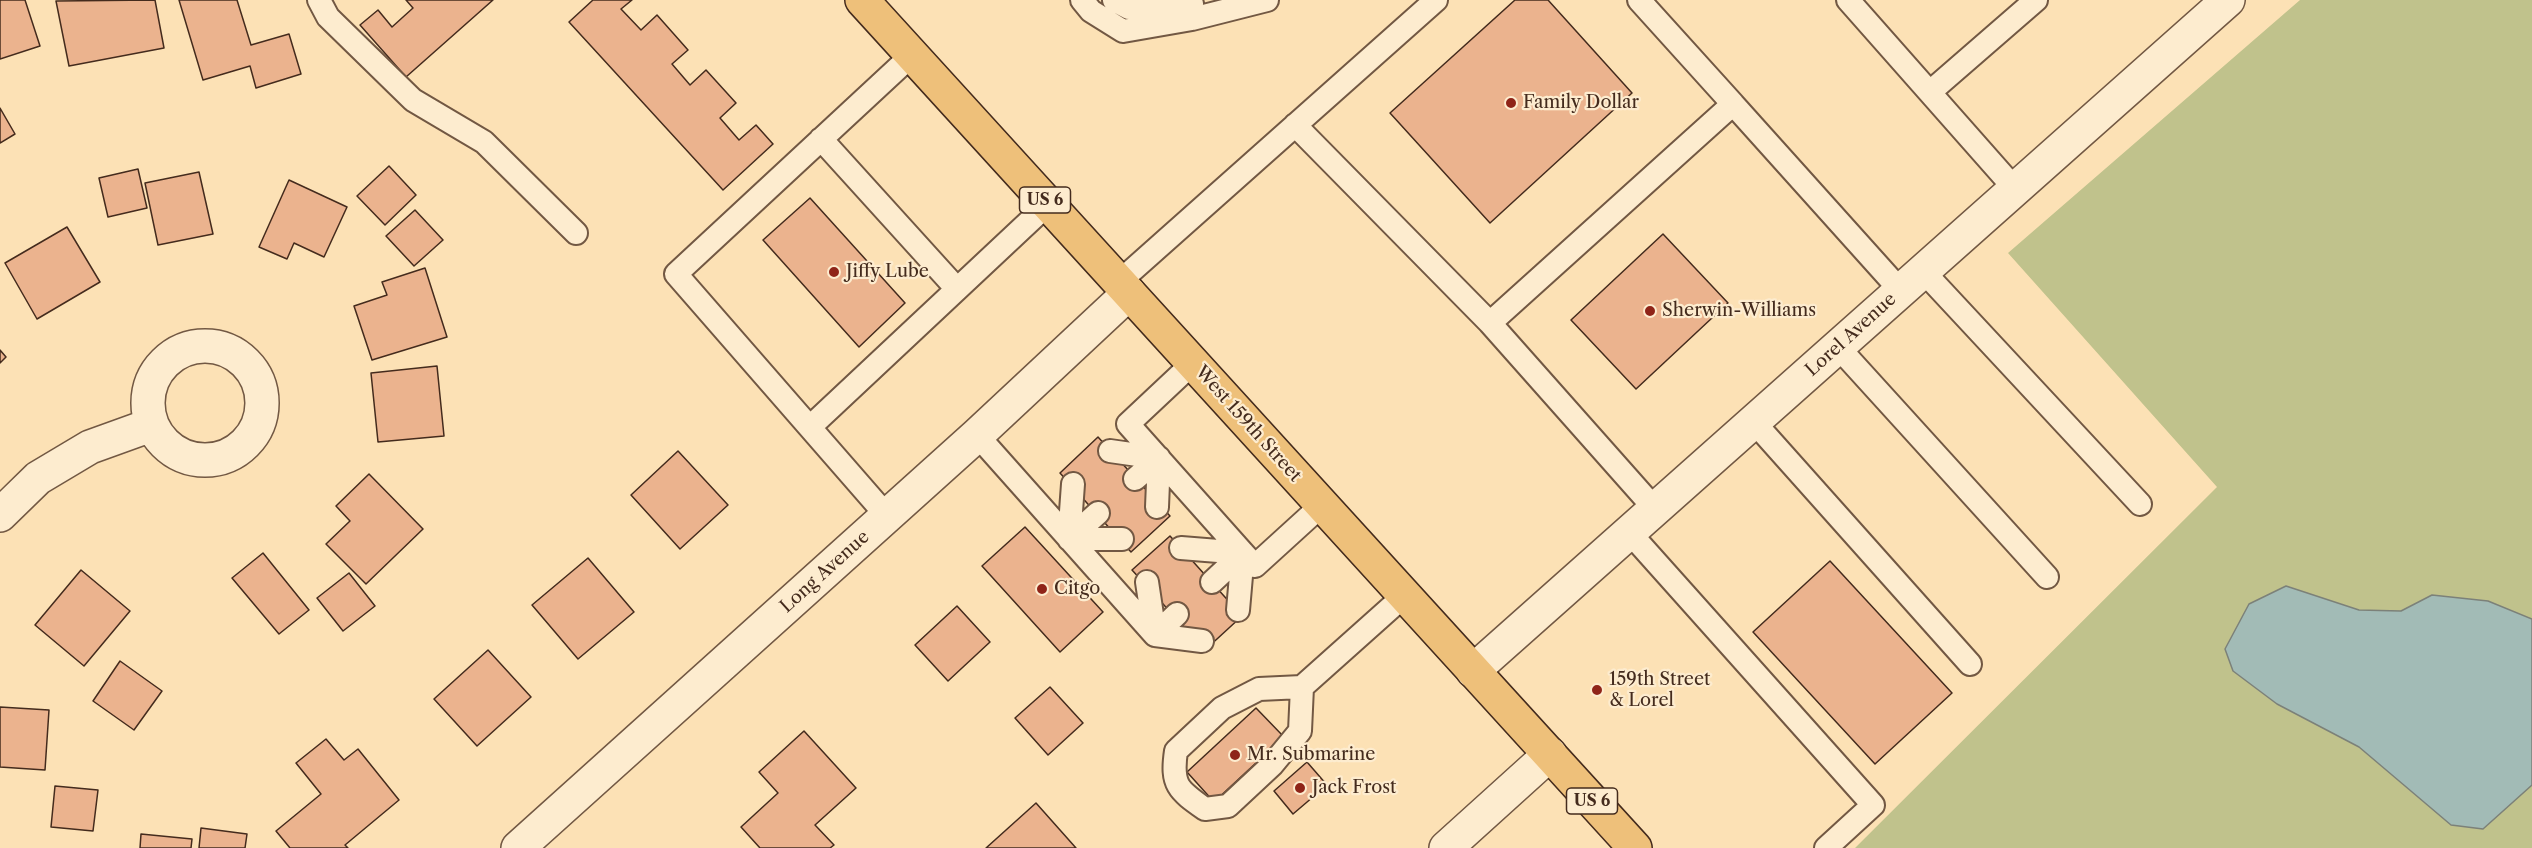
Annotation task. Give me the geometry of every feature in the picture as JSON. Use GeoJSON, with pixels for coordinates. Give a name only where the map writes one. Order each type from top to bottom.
{"type":"FeatureCollection","features":[{"type":"Feature","properties":{"kind":"main road","name":"West 159th Street"},"geometry":{"type":"LineString","coordinates":[[862,0],[1635,848]]}},
{"type":"Feature","properties":{"kind":"street","name":"Lorel Avenue"},"geometry":{"type":"LineString","coordinates":[[1473,671],[2228,0]]}},
{"type":"Feature","properties":{"kind":"street","name":"Long Avenue"},"geometry":{"type":"LineString","coordinates":[[518,848],[977,435],[1124,288]]}},
{"type":"Feature","properties":{"kind":"street"},"geometry":{"type":"LineString","coordinates":[[0,515],[38,478],[90,447],[151,425]]}},
{"type":"Feature","properties":{"kind":"street"},"geometry":{"type":"LineString","coordinates":[[1450,847],[1550,754]]}},
{"type":"Feature","properties":{"kind":"lane"},"geometry":{"type":"LineString","coordinates":[[319,0],[328,17],[413,99],[484,142],[576,233]]}},
{"type":"Feature","properties":{"kind":"lane"},"geometry":{"type":"LineString","coordinates":[[1082,0],[1091,11],[1123,31],[1196,6]]}},
{"type":"Feature","properties":{"kind":"lane"},"geometry":{"type":"LineString","coordinates":[[1114,0],[1129,8],[1196,6],[1267,0]]}},
{"type":"Feature","properties":{"kind":"lane"},"geometry":{"type":"LineString","coordinates":[[1124,288],[1295,125],[1436,0]]}},
{"type":"Feature","properties":{"kind":"lane"},"geometry":{"type":"LineString","coordinates":[[1639,0],[1733,104],[2140,504]]}},
{"type":"Feature","properties":{"kind":"lane"},"geometry":{"type":"LineString","coordinates":[[1848,0],[2015,189]]}},
{"type":"Feature","properties":{"kind":"lane"},"geometry":{"type":"LineString","coordinates":[[1930,92],[2022,4]]}},
{"type":"Feature","properties":{"kind":"lane"},"geometry":{"type":"LineString","coordinates":[[887,516],[676,274],[912,55]]}},
{"type":"Feature","properties":{"kind":"lane"},"geometry":{"type":"LineString","coordinates":[[1490,323],[1733,104]]}},
{"type":"Feature","properties":{"kind":"lane"},"geometry":{"type":"LineString","coordinates":[[1295,125],[1490,323],[1655,509]]}},
{"type":"Feature","properties":{"kind":"lane"},"geometry":{"type":"LineString","coordinates":[[821,139],[957,289]]}},
{"type":"Feature","properties":{"kind":"lane"},"geometry":{"type":"LineString","coordinates":[[810,428],[1048,204]]}},
{"type":"Feature","properties":{"kind":"lane"},"geometry":{"type":"LineString","coordinates":[[1838,347],[2047,578]]}},
{"type":"Feature","properties":{"kind":"lane"},"geometry":{"type":"LineString","coordinates":[[1193,363],[1128,424],[1243,553],[1255,566],[1322,505]]}},
{"type":"Feature","properties":{"kind":"lane"},"geometry":{"type":"LineString","coordinates":[[1754,422],[1970,664]]}},
{"type":"Feature","properties":{"kind":"lane"},"geometry":{"type":"LineString","coordinates":[[977,435],[1155,635],[1202,641]]}},
{"type":"Feature","properties":{"kind":"lane"},"geometry":{"type":"LineString","coordinates":[[1110,451],[1159,458]]}},
{"type":"Feature","properties":{"kind":"lane"},"geometry":{"type":"LineString","coordinates":[[1136,479],[1159,458]]}},
{"type":"Feature","properties":{"kind":"lane"},"geometry":{"type":"LineString","coordinates":[[1157,507],[1159,458]]}},
{"type":"Feature","properties":{"kind":"lane"},"geometry":{"type":"LineString","coordinates":[[1069,539],[1072,484]]}},
{"type":"Feature","properties":{"kind":"lane"},"geometry":{"type":"LineString","coordinates":[[1069,539],[1098,513]]}},
{"type":"Feature","properties":{"kind":"lane"},"geometry":{"type":"LineString","coordinates":[[1629,532],[1873,805],[1826,848]]}},
{"type":"Feature","properties":{"kind":"lane"},"geometry":{"type":"LineString","coordinates":[[1069,539],[1122,538]]}},
{"type":"Feature","properties":{"kind":"lane"},"geometry":{"type":"LineString","coordinates":[[1181,548],[1243,553]]}},
{"type":"Feature","properties":{"kind":"lane"},"geometry":{"type":"LineString","coordinates":[[1212,582],[1243,553]]}},
{"type":"Feature","properties":{"kind":"lane"},"geometry":{"type":"LineString","coordinates":[[1238,610],[1243,553]]}},
{"type":"Feature","properties":{"kind":"lane"},"geometry":{"type":"LineString","coordinates":[[1147,582],[1155,635]]}},
{"type":"Feature","properties":{"kind":"lane"},"geometry":{"type":"LineString","coordinates":[[1302,687],[1300,731],[1272,765],[1228,806],[1205,809],[1184,795],[1173,774],[1176,751],[1222,708],[1259,689],[1302,687],[1404,595]]}},
{"type":"Feature","properties":{"kind":"lane"},"geometry":{"type":"LineString","coordinates":[[1155,635],[1177,614]]}},
{"type":"Feature","properties":{"kind":"green space"},"geometry":{"type":"Polygon","coordinates":[[[2300,0],[2532,0],[2532,619],[2488,601],[2432,595],[2401,611],[2359,610],[2286,586],[2277,704],[2359,747],[2426,804],[2483,829],[2532,785],[2532,848],[1855,848],[2217,487],[2008,253],[2300,0]]]}},
{"type":"Feature","properties":{"kind":"water"},"geometry":{"type":"Polygon","coordinates":[[[2286,586],[2359,610],[2401,611],[2432,595],[2488,601],[2532,619],[2532,785],[2483,829],[2451,825],[2359,747],[2277,704],[2233,671],[2225,649],[2249,604],[2286,586]]]}},
{"type":"Feature","properties":{"kind":"building"},"geometry":{"type":"Polygon","coordinates":[[[0,0],[25,0],[40,46],[0,59],[0,0]]]}},
{"type":"Feature","properties":{"kind":"building"},"geometry":{"type":"Polygon","coordinates":[[[155,0],[164,48],[69,66],[56,1],[155,0]]]}},
{"type":"Feature","properties":{"kind":"building"},"geometry":{"type":"Polygon","coordinates":[[[179,0],[237,0],[251,45],[289,34],[301,74],[256,88],[250,66],[203,80],[179,0]]]}},
{"type":"Feature","properties":{"kind":"building"},"geometry":{"type":"Polygon","coordinates":[[[406,0],[493,0],[406,77],[360,25],[378,10],[392,27],[413,8],[406,0]]]}},
{"type":"Feature","properties":{"kind":"building"},"geometry":{"type":"Polygon","coordinates":[[[593,0],[632,0],[621,9],[641,30],[657,15],[688,50],[672,64],[690,85],[706,70],[736,103],[720,118],[739,140],[756,125],[773,144],[723,190],[569,22],[593,0]]]}},
{"type":"Feature","properties":{"kind":"building","name":"Family Dollar"},"geometry":{"type":"Polygon","coordinates":[[[1515,0],[1548,0],[1632,93],[1490,223],[1390,113],[1515,0]]]}},
{"type":"Feature","properties":{"kind":"building"},"geometry":{"type":"Polygon","coordinates":[[[0,108],[15,134],[0,143],[0,108]]]}},
{"type":"Feature","properties":{"kind":"building"},"geometry":{"type":"Polygon","coordinates":[[[389,166],[416,195],[385,225],[357,196],[389,166]]]}},
{"type":"Feature","properties":{"kind":"building"},"geometry":{"type":"Polygon","coordinates":[[[138,169],[147,208],[108,217],[99,178],[138,169]]]}},
{"type":"Feature","properties":{"kind":"building"},"geometry":{"type":"Polygon","coordinates":[[[199,172],[213,234],[158,245],[145,183],[199,172]]]}},
{"type":"Feature","properties":{"kind":"building"},"geometry":{"type":"Polygon","coordinates":[[[289,180],[347,207],[324,257],[294,243],[287,259],[259,247],[289,180]]]}},
{"type":"Feature","properties":{"kind":"building","name":"Jiffy Lube"},"geometry":{"type":"Polygon","coordinates":[[[810,198],[905,303],[859,347],[763,240],[810,198]]]}},
{"type":"Feature","properties":{"kind":"building"},"geometry":{"type":"Polygon","coordinates":[[[415,210],[443,240],[414,266],[386,236],[415,210]]]}},
{"type":"Feature","properties":{"kind":"building"},"geometry":{"type":"Polygon","coordinates":[[[67,227],[100,282],[37,319],[5,263],[67,227]]]}},
{"type":"Feature","properties":{"kind":"building","name":"Sherwin-Williams"},"geometry":{"type":"Polygon","coordinates":[[[1663,234],[1728,303],[1636,389],[1571,320],[1663,234]]]}},
{"type":"Feature","properties":{"kind":"building"},"geometry":{"type":"Polygon","coordinates":[[[425,268],[447,337],[372,360],[354,306],[387,295],[382,282],[425,268]]]}},
{"type":"Feature","properties":{"kind":"building"},"geometry":{"type":"Polygon","coordinates":[[[0,350],[6,357],[0,363],[0,350]]]}},
{"type":"Feature","properties":{"kind":"building"},"geometry":{"type":"Polygon","coordinates":[[[437,366],[444,436],[378,442],[371,373],[437,366]]]}},
{"type":"Feature","properties":{"kind":"building"},"geometry":{"type":"Polygon","coordinates":[[[1098,437],[1170,516],[1131,552],[1060,473],[1098,437]]]}},
{"type":"Feature","properties":{"kind":"building"},"geometry":{"type":"Polygon","coordinates":[[[678,451],[728,505],[680,549],[631,495],[678,451]]]}},
{"type":"Feature","properties":{"kind":"building"},"geometry":{"type":"Polygon","coordinates":[[[369,474],[423,529],[366,584],[326,544],[350,521],[336,506],[369,474]]]}},
{"type":"Feature","properties":{"kind":"building","name":"Citgo"},"geometry":{"type":"Polygon","coordinates":[[[1025,527],[1103,612],[1060,652],[982,566],[1025,527]]]}},
{"type":"Feature","properties":{"kind":"building"},"geometry":{"type":"Polygon","coordinates":[[[1170,536],[1242,616],[1205,650],[1132,570],[1170,536]]]}},
{"type":"Feature","properties":{"kind":"building"},"geometry":{"type":"Polygon","coordinates":[[[263,553],[309,610],[279,634],[232,578],[263,553]]]}},
{"type":"Feature","properties":{"kind":"building"},"geometry":{"type":"Polygon","coordinates":[[[588,558],[634,612],[578,659],[532,605],[588,558]]]}},
{"type":"Feature","properties":{"kind":"building"},"geometry":{"type":"Polygon","coordinates":[[[1830,561],[1952,693],[1875,764],[1753,632],[1830,561]]]}},
{"type":"Feature","properties":{"kind":"building"},"geometry":{"type":"Polygon","coordinates":[[[81,570],[130,611],[84,666],[35,625],[81,570]]]}},
{"type":"Feature","properties":{"kind":"building"},"geometry":{"type":"Polygon","coordinates":[[[349,573],[375,606],[343,631],[317,598],[349,573]]]}},
{"type":"Feature","properties":{"kind":"building"},"geometry":{"type":"Polygon","coordinates":[[[957,606],[990,642],[948,681],[915,645],[957,606]]]}},
{"type":"Feature","properties":{"kind":"building"},"geometry":{"type":"Polygon","coordinates":[[[488,650],[531,697],[477,746],[434,699],[488,650]]]}},
{"type":"Feature","properties":{"kind":"building"},"geometry":{"type":"Polygon","coordinates":[[[120,661],[162,691],[134,730],[93,701],[120,661]]]}},
{"type":"Feature","properties":{"kind":"building"},"geometry":{"type":"Polygon","coordinates":[[[1050,687],[1083,723],[1048,755],[1015,718],[1050,687]]]}},
{"type":"Feature","properties":{"kind":"building"},"geometry":{"type":"Polygon","coordinates":[[[0,707],[49,710],[45,770],[0,767],[0,707]]]}},
{"type":"Feature","properties":{"kind":"building","name":"Mr. Submarine"},"geometry":{"type":"Polygon","coordinates":[[[1256,708],[1284,737],[1214,802],[1187,772],[1256,708]]]}},
{"type":"Feature","properties":{"kind":"building"},"geometry":{"type":"Polygon","coordinates":[[[804,731],[856,788],[815,825],[834,845],[830,848],[760,848],[741,827],[778,793],[759,772],[804,731]]]}},
{"type":"Feature","properties":{"kind":"building"},"geometry":{"type":"Polygon","coordinates":[[[326,739],[344,760],[358,749],[399,800],[345,845],[348,848],[290,848],[276,831],[321,794],[296,763],[326,739]]]}},
{"type":"Feature","properties":{"kind":"building","name":"Jack Frost"},"geometry":{"type":"Polygon","coordinates":[[[1307,762],[1327,785],[1293,814],[1274,791],[1307,762]]]}},
{"type":"Feature","properties":{"kind":"building"},"geometry":{"type":"Polygon","coordinates":[[[55,786],[98,790],[93,831],[51,827],[55,786]]]}},
{"type":"Feature","properties":{"kind":"building"},"geometry":{"type":"Polygon","coordinates":[[[1036,803],[1076,848],[986,848],[1036,803]]]}},
{"type":"Feature","properties":{"kind":"building"},"geometry":{"type":"Polygon","coordinates":[[[201,828],[247,834],[245,848],[199,848],[201,828]]]}},
{"type":"Feature","properties":{"kind":"building"},"geometry":{"type":"Polygon","coordinates":[[[141,834],[192,839],[191,848],[140,848],[141,834]]]}},
{"type":"Feature","properties":{"kind":"place","name":"Family Dollar"},"geometry":{"type":"Point","coordinates":[1511,103]}},
{"type":"Feature","properties":{"kind":"place","name":"Jiffy Lube"},"geometry":{"type":"Point","coordinates":[834,272]}},
{"type":"Feature","properties":{"kind":"place","name":"Sherwin-Williams"},"geometry":{"type":"Point","coordinates":[1650,311]}},
{"type":"Feature","properties":{"kind":"place","name":"Citgo"},"geometry":{"type":"Point","coordinates":[1042,589]}},
{"type":"Feature","properties":{"kind":"place","name":"159th Street & Lorel"},"geometry":{"type":"Point","coordinates":[1597,690]}},
{"type":"Feature","properties":{"kind":"place","name":"Mr. Submarine"},"geometry":{"type":"Point","coordinates":[1235,755]}},
{"type":"Feature","properties":{"kind":"place","name":"Jack Frost"},"geometry":{"type":"Point","coordinates":[1300,788]}}]}
